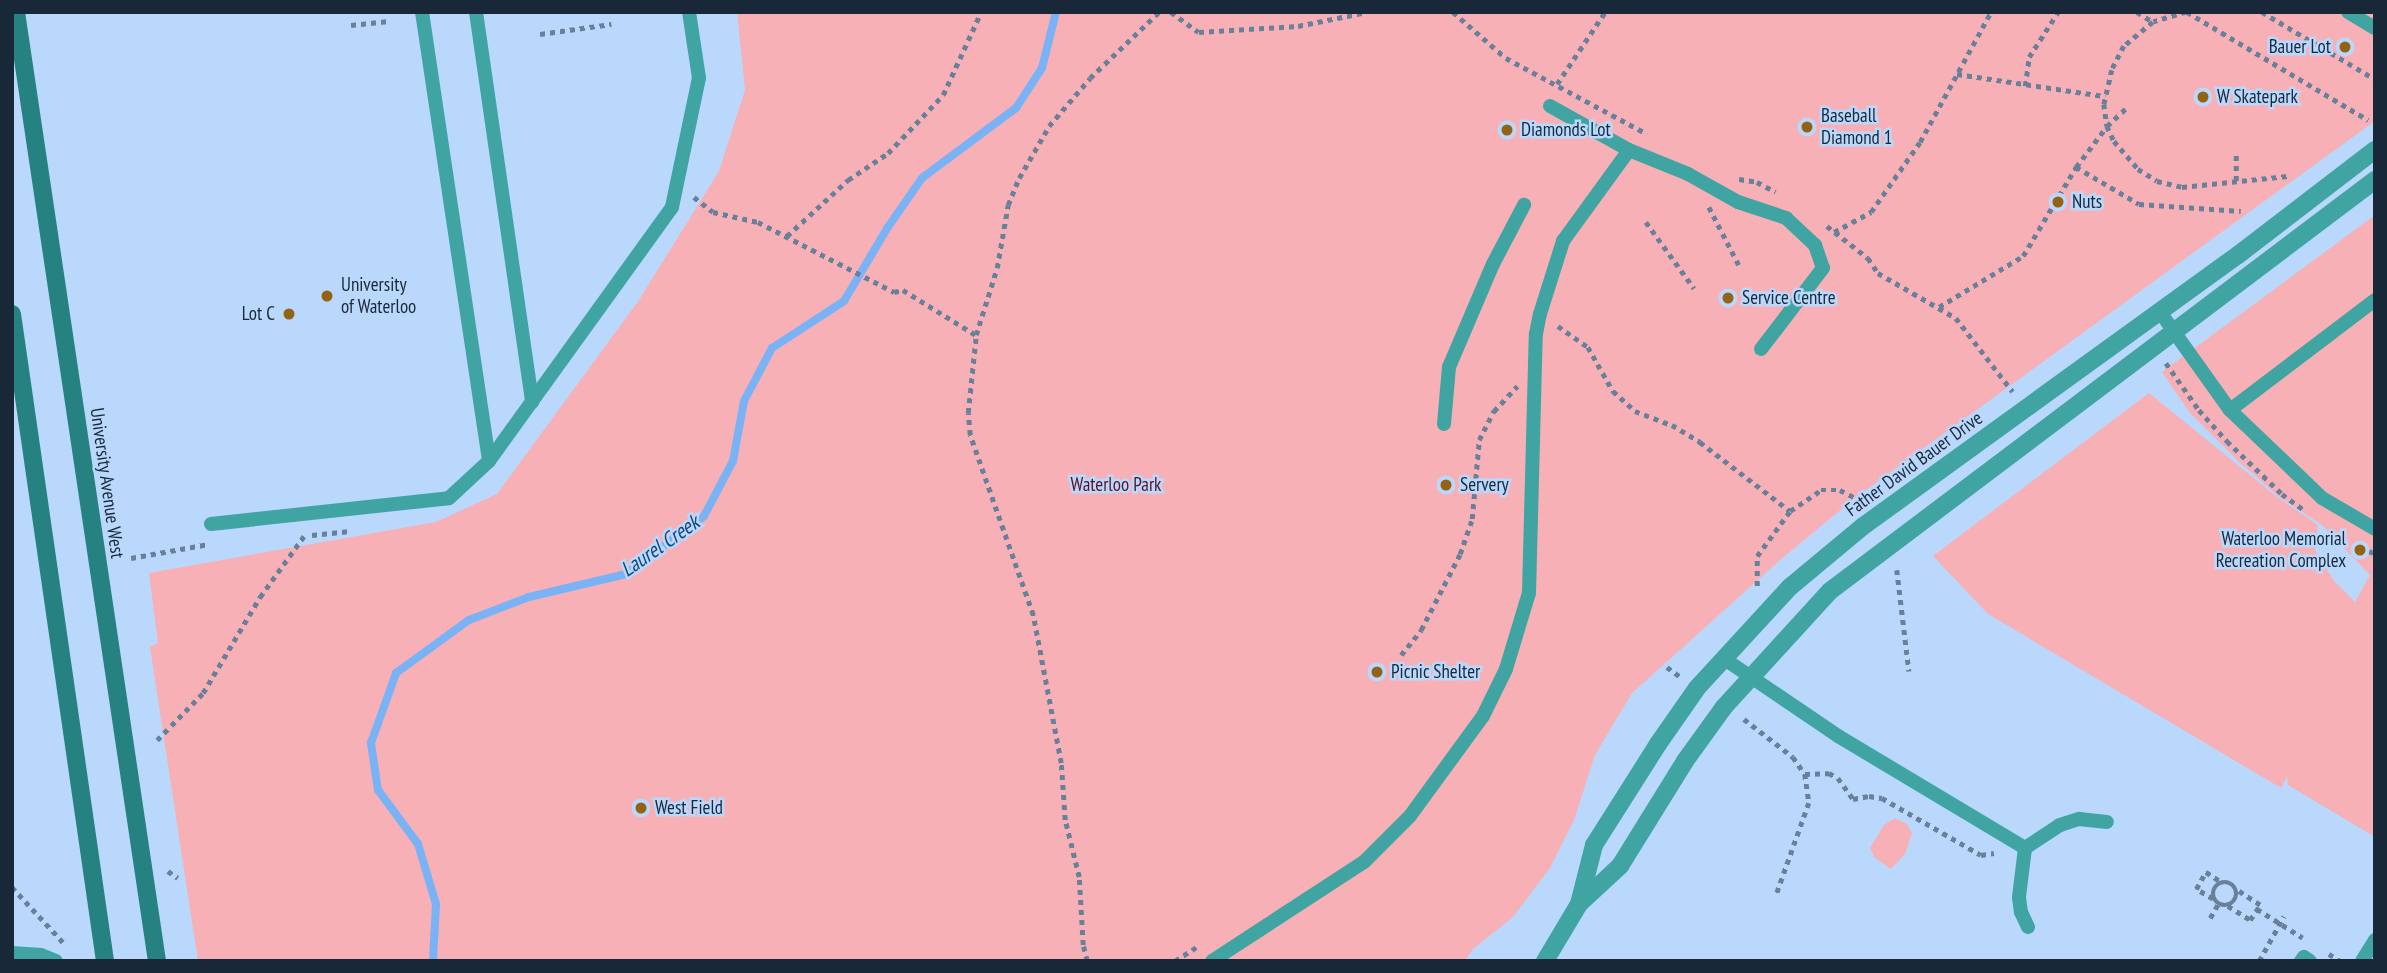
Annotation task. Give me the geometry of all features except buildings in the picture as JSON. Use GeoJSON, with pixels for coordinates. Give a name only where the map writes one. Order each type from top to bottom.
{"type":"FeatureCollection","features":[{"type":"Feature","properties":{"kind":"main road","name":"University Avenue West"},"geometry":{"type":"LineString","coordinates":[[16,12],[157,961]]}},
{"type":"Feature","properties":{"kind":"main road"},"geometry":{"type":"LineString","coordinates":[[12,314],[105,961]]}},
{"type":"Feature","properties":{"kind":"street","name":"Father David Bauer Drive"},"geometry":{"type":"LineString","coordinates":[[1579,904],[1594,845],[1658,744],[1723,657],[1790,587],[1829,553],[2160,312],[2375,150]]}},
{"type":"Feature","properties":{"kind":"street","name":"Father David Bauer Drive"},"geometry":{"type":"LineString","coordinates":[[1545,961],[1579,904],[1620,866],[1685,761],[1750,678],[1830,591],[2375,180]]}},
{"type":"Feature","properties":{"kind":"lane"},"geometry":{"type":"LineString","coordinates":[[422,12],[489,461]]}},
{"type":"Feature","properties":{"kind":"lane"},"geometry":{"type":"LineString","coordinates":[[476,12],[532,402]]}},
{"type":"Feature","properties":{"kind":"lane"},"geometry":{"type":"LineString","coordinates":[[211,524],[449,498],[489,461],[673,207],[699,78],[689,12]]}},
{"type":"Feature","properties":{"kind":"lane"},"geometry":{"type":"LineString","coordinates":[[2348,12],[2375,28]]}},
{"type":"Feature","properties":{"kind":"lane"},"geometry":{"type":"LineString","coordinates":[[1550,106],[1629,150],[1700,180],[1738,202],[1786,218],[1815,245],[1823,268],[1761,349]]}},
{"type":"Feature","properties":{"kind":"lane"},"geometry":{"type":"LineString","coordinates":[[1212,961],[1364,862],[1410,816],[1483,716],[1506,669],[1529,593],[1536,334],[1540,314],[1563,241],[1629,150]]}},
{"type":"Feature","properties":{"kind":"lane"},"geometry":{"type":"LineString","coordinates":[[1444,424],[1449,367],[1493,264],[1524,205]]}},
{"type":"Feature","properties":{"kind":"lane"},"geometry":{"type":"LineString","coordinates":[[2230,410],[2375,300]]}},
{"type":"Feature","properties":{"kind":"lane"},"geometry":{"type":"LineString","coordinates":[[2160,312],[2230,410],[2322,498],[2375,528]]}},
{"type":"Feature","properties":{"kind":"lane"},"geometry":{"type":"LineString","coordinates":[[1723,657],[1750,678],[1839,736],[2025,848]]}},
{"type":"Feature","properties":{"kind":"lane"},"geometry":{"type":"LineString","coordinates":[[2028,927],[2021,912],[2019,897],[2025,848],[2060,825],[2079,820],[2107,822]]}},
{"type":"Feature","properties":{"kind":"lane"},"geometry":{"type":"LineString","coordinates":[[2362,961],[2375,940]]}},
{"type":"Feature","properties":{"kind":"lane"},"geometry":{"type":"LineString","coordinates":[[12,953],[41,955],[56,961]]}},
{"type":"Feature","properties":{"kind":"lane"},"geometry":{"type":"LineString","coordinates":[[2301,961],[2304,957],[2310,961]]}},
{"type":"Feature","properties":{"kind":"path"},"geometry":{"type":"LineString","coordinates":[[787,236],[848,180],[888,153],[943,95],[981,12]]}},
{"type":"Feature","properties":{"kind":"path"},"geometry":{"type":"LineString","coordinates":[[1087,961],[1083,945],[1079,877],[1065,820],[1061,763],[1033,615],[970,435],[968,413],[976,335],[997,268],[1008,205],[1019,178],[1049,126],[1090,78],[1159,12]]}},
{"type":"Feature","properties":{"kind":"path"},"geometry":{"type":"LineString","coordinates":[[1171,12],[1199,32],[1298,26],[1367,12]]}},
{"type":"Feature","properties":{"kind":"path"},"geometry":{"type":"LineString","coordinates":[[1453,12],[1506,58],[1557,83]]}},
{"type":"Feature","properties":{"kind":"path"},"geometry":{"type":"LineString","coordinates":[[1550,106],[1557,83],[1605,12]]}},
{"type":"Feature","properties":{"kind":"path"},"geometry":{"type":"LineString","coordinates":[[1991,12],[1920,142],[1871,212],[1834,232],[1868,258],[1878,273],[1956,318],[2026,410]]}},
{"type":"Feature","properties":{"kind":"path"},"geometry":{"type":"LineString","coordinates":[[2025,86],[2029,57],[2058,12]]}},
{"type":"Feature","properties":{"kind":"path"},"geometry":{"type":"LineString","coordinates":[[2137,12],[2153,22]]}},
{"type":"Feature","properties":{"kind":"path"},"geometry":{"type":"LineString","coordinates":[[2287,176],[2182,187],[2157,181],[2138,169],[2114,141],[2107,126],[2105,96],[2112,70],[2124,46],[2153,22],[2186,12],[2368,120]]}},
{"type":"Feature","properties":{"kind":"path"},"geometry":{"type":"LineString","coordinates":[[2262,12],[2375,79]]}},
{"type":"Feature","properties":{"kind":"path"},"geometry":{"type":"LineString","coordinates":[[351,25],[387,21]]}},
{"type":"Feature","properties":{"kind":"path"},"geometry":{"type":"LineString","coordinates":[[540,34],[611,24]]}},
{"type":"Feature","properties":{"kind":"path"},"geometry":{"type":"LineString","coordinates":[[1957,74],[2105,96]]}},
{"type":"Feature","properties":{"kind":"path"},"geometry":{"type":"LineString","coordinates":[[1939,307],[2023,256],[2076,167],[2107,126],[2125,109]]}},
{"type":"Feature","properties":{"kind":"path"},"geometry":{"type":"LineString","coordinates":[[2236,152],[2236,181]]}},
{"type":"Feature","properties":{"kind":"path"},"geometry":{"type":"LineString","coordinates":[[2076,167],[2139,204],[2241,211]]}},
{"type":"Feature","properties":{"kind":"path"},"geometry":{"type":"LineString","coordinates":[[1700,180],[1712,214],[1740,267]]}},
{"type":"Feature","properties":{"kind":"path"},"geometry":{"type":"LineString","coordinates":[[677,183],[713,212],[758,222],[894,292],[903,290],[976,335]]}},
{"type":"Feature","properties":{"kind":"path"},"geometry":{"type":"LineString","coordinates":[[1646,222],[1694,288]]}},
{"type":"Feature","properties":{"kind":"path"},"geometry":{"type":"LineString","coordinates":[[1540,314],[1588,347],[1613,391],[1635,411],[1672,425],[1700,442],[1790,511]]}},
{"type":"Feature","properties":{"kind":"path"},"geometry":{"type":"LineString","coordinates":[[1518,398],[1519,372]]}},
{"type":"Feature","properties":{"kind":"path"},"geometry":{"type":"LineString","coordinates":[[1401,655],[1421,630],[1460,554],[1472,519],[1479,440],[1494,411],[1518,385],[1535,373]]}},
{"type":"Feature","properties":{"kind":"path"},"geometry":{"type":"LineString","coordinates":[[1757,586],[1757,556],[1790,511],[1821,491],[1840,490],[1856,498]]}},
{"type":"Feature","properties":{"kind":"path"},"geometry":{"type":"LineString","coordinates":[[158,740],[203,693],[243,632],[260,597],[304,536]]}},
{"type":"Feature","properties":{"kind":"path"},"geometry":{"type":"LineString","coordinates":[[1897,570],[1909,671]]}},
{"type":"Feature","properties":{"kind":"path"},"geometry":{"type":"LineString","coordinates":[[1667,667],[1684,680]]}},
{"type":"Feature","properties":{"kind":"path"},"geometry":{"type":"LineString","coordinates":[[1744,719],[1793,757],[1805,774],[1809,803],[1777,893]]}},
{"type":"Feature","properties":{"kind":"path"},"geometry":{"type":"LineString","coordinates":[[1805,774],[1829,774],[1838,779],[1853,799],[1869,796],[1882,798],[1981,855],[2025,848]]}},
{"type":"Feature","properties":{"kind":"path"},"geometry":{"type":"LineString","coordinates":[[168,871],[178,878]]}},
{"type":"Feature","properties":{"kind":"path"},"geometry":{"type":"LineString","coordinates":[[2206,872],[2223,883],[2232,885],[2260,905],[2250,920],[2196,889],[2206,872]]}},
{"type":"Feature","properties":{"kind":"path"},"geometry":{"type":"LineString","coordinates":[[2210,918],[2216,902],[2215,888],[2223,883]]}},
{"type":"Feature","properties":{"kind":"path"},"geometry":{"type":"LineString","coordinates":[[12,887],[67,946]]}},
{"type":"Feature","properties":{"kind":"path"},"geometry":{"type":"LineString","coordinates":[[2227,906],[2236,898],[2236,890]]}},
{"type":"Feature","properties":{"kind":"path"},"geometry":{"type":"LineString","coordinates":[[2257,909],[2314,945]]}},
{"type":"Feature","properties":{"kind":"path"},"geometry":{"type":"LineString","coordinates":[[2259,961],[2284,916]]}},
{"type":"Feature","properties":{"kind":"path"},"geometry":{"type":"LineString","coordinates":[[1175,961],[1205,942]]}},
{"type":"Feature","properties":{"kind":"path"},"geometry":{"type":"LineString","coordinates":[[2325,952],[2340,961]]}},
{"type":"Feature","properties":{"kind":"green space","name":"Waterloo Park"},"geometry":{"type":"Polygon","coordinates":[[[737,12],[2375,12],[2375,121],[1855,498],[1779,561],[1632,693],[1595,755],[1574,820],[1550,868],[1513,917],[1473,949],[1465,961],[198,961],[150,647],[158,643],[149,573],[436,522],[497,494],[639,300],[719,171],[745,90],[737,12]]]}},
{"type":"Feature","properties":{"kind":"green space"},"geometry":{"type":"Polygon","coordinates":[[[2375,215],[2375,837],[2288,785],[2287,776],[2281,788],[1988,614],[1933,556],[2149,393],[2276,496],[2318,525],[2315,550],[2334,581],[2355,602],[2370,575],[2322,525],[2278,496],[2237,460],[2190,413],[2162,372],[2375,215]]]}},
{"type":"Feature","properties":{"kind":"green space"},"geometry":{"type":"Polygon","coordinates":[[[1895,818],[1907,824],[1912,833],[1905,854],[1891,869],[1875,858],[1870,848],[1884,825],[1895,818]]]}},
{"type":"Feature","properties":{"kind":"waterway","name":"Laurel Creek"},"geometry":{"type":"LineString","coordinates":[[433,961],[436,904],[418,844],[378,790],[371,743],[396,673],[469,620],[529,597],[626,574],[704,516],[733,461],[744,401],[772,348],[844,301],[888,227],[922,178],[1016,108],[1042,68],[1056,12]]}},
{"type":"Feature","properties":{"kind":"place","name":"Bauer Lot"},"geometry":{"type":"Point","coordinates":[2345,47]}},
{"type":"Feature","properties":{"kind":"place","name":"W Skatepark"},"geometry":{"type":"Point","coordinates":[2203,97]}},
{"type":"Feature","properties":{"kind":"place","name":"Baseball Diamond 1"},"geometry":{"type":"Point","coordinates":[1807,127]}},
{"type":"Feature","properties":{"kind":"place","name":"Diamonds Lot"},"geometry":{"type":"Point","coordinates":[1507,130]}},
{"type":"Feature","properties":{"kind":"place","name":"Nuts"},"geometry":{"type":"Point","coordinates":[2058,202]}},
{"type":"Feature","properties":{"kind":"place","name":"University of Waterloo"},"geometry":{"type":"Point","coordinates":[327,296]}},
{"type":"Feature","properties":{"kind":"place","name":"Service Centre"},"geometry":{"type":"Point","coordinates":[1728,298]}},
{"type":"Feature","properties":{"kind":"place","name":"Lot C"},"geometry":{"type":"Point","coordinates":[289,314]}},
{"type":"Feature","properties":{"kind":"place","name":"Servery"},"geometry":{"type":"Point","coordinates":[1446,485]}},
{"type":"Feature","properties":{"kind":"place","name":"Waterloo Memorial Recreation Complex"},"geometry":{"type":"Point","coordinates":[2360,550]}},
{"type":"Feature","properties":{"kind":"place","name":"Picnic Shelter"},"geometry":{"type":"Point","coordinates":[1377,672]}},
{"type":"Feature","properties":{"kind":"place","name":"West Field"},"geometry":{"type":"Point","coordinates":[641,808]}}]}
